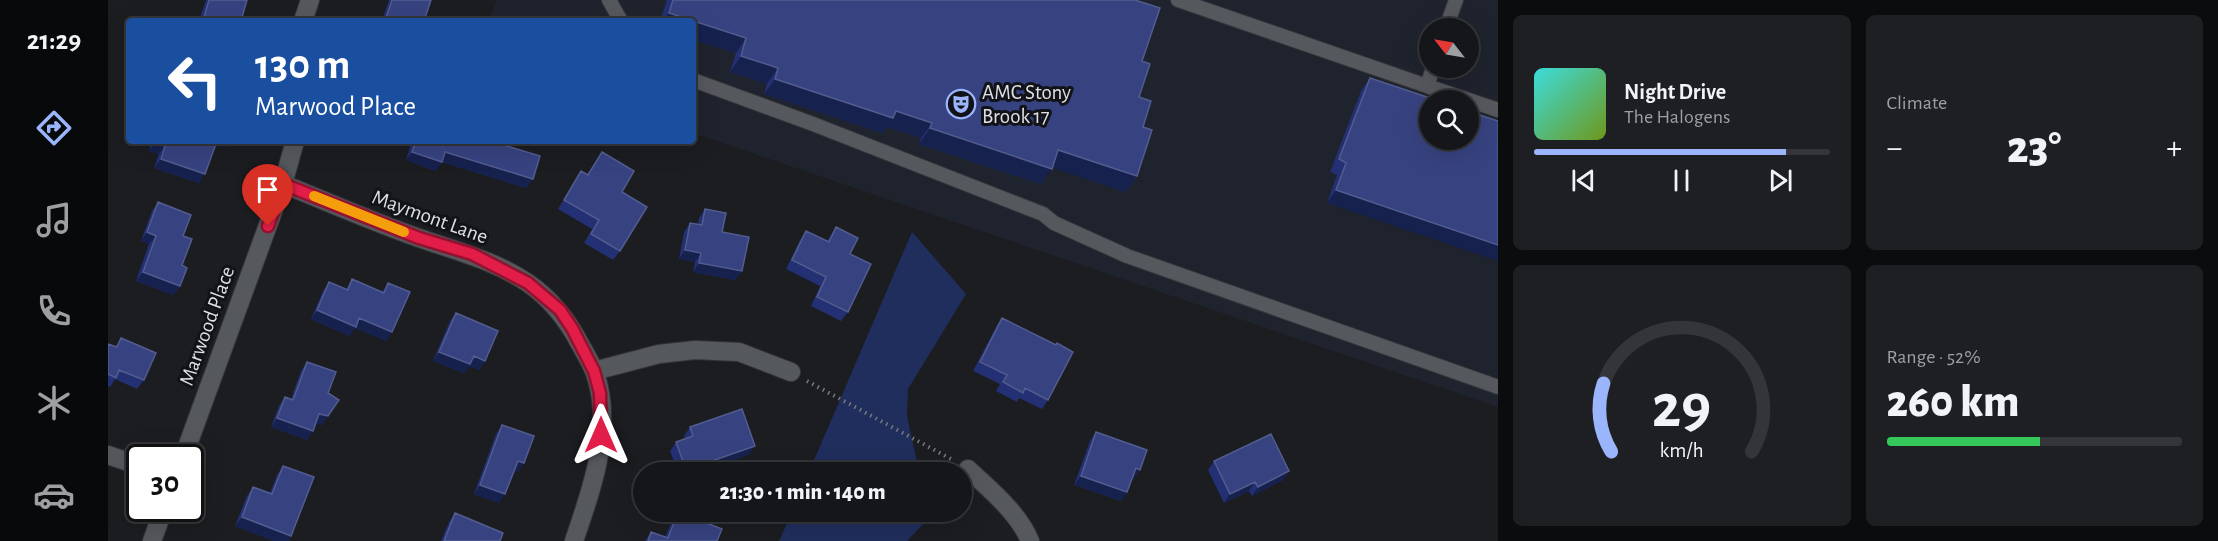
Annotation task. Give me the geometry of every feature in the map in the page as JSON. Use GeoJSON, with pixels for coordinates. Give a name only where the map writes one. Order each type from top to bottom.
{"type":"FeatureCollection","features":[{"type":"Feature","properties":{"kind":"street"},"geometry":{"type":"LineString","coordinates":[[304,18],[310,0]]}},
{"type":"Feature","properties":{"kind":"street","name":"Marwood Place"},"geometry":{"type":"LineString","coordinates":[[188,444],[283,184],[294,144]]}},
{"type":"Feature","properties":{"kind":"street","name":"Maymont Lane"},"geometry":{"type":"LineString","coordinates":[[283,184],[419,238],[472,254],[528,283],[560,310],[594,371],[600,393],[600,454],[593,486],[574,541]]}},
{"type":"Feature","properties":{"kind":"street"},"geometry":{"type":"LineString","coordinates":[[594,371],[659,354],[695,350],[739,352],[791,372]]}},
{"type":"Feature","properties":{"kind":"street"},"geometry":{"type":"LineString","coordinates":[[108,456],[126,462]]}},
{"type":"Feature","properties":{"kind":"street"},"geometry":{"type":"LineString","coordinates":[[972,473],[1013,514],[1030,541]]}},
{"type":"Feature","properties":{"kind":"street"},"geometry":{"type":"LineString","coordinates":[[152,541],[159,522]]}},
{"type":"Feature","properties":{"kind":"lane"},"geometry":{"type":"LineString","coordinates":[[609,0],[619,18]]}},
{"type":"Feature","properties":{"kind":"lane"},"geometry":{"type":"LineString","coordinates":[[1178,0],[1498,111]]}},
{"type":"Feature","properties":{"kind":"lane"},"geometry":{"type":"LineString","coordinates":[[1450,18],[1456,0]]}},
{"type":"Feature","properties":{"kind":"lane"},"geometry":{"type":"LineString","coordinates":[[1427,86],[1430,78]]}},
{"type":"Feature","properties":{"kind":"lane"},"geometry":{"type":"LineString","coordinates":[[696,81],[1043,214],[1054,223],[1127,256],[1498,387]]}},
{"type":"Feature","properties":{"kind":"path"},"geometry":{"type":"LineString","coordinates":[[791,372],[955,462]]}},
{"type":"Feature","properties":{"kind":"shaded area"},"geometry":{"type":"Polygon","coordinates":[[[496,0],[1498,0],[1498,407],[696,134],[696,18],[490,18],[496,0]]]}},
{"type":"Feature","properties":{"kind":"shaded area"},"geometry":{"type":"Polygon","coordinates":[[[912,232],[966,294],[908,389],[907,416],[917,462],[813,462],[912,232]]]}},
{"type":"Feature","properties":{"kind":"shaded area"},"geometry":{"type":"Polygon","coordinates":[[[788,522],[925,522],[907,541],[779,541],[788,522]]]}},
{"type":"Feature","properties":{"kind":"building"},"geometry":{"type":"Polygon","coordinates":[[[209,0],[247,0],[242,18],[204,18],[209,0]]]}},
{"type":"Feature","properties":{"kind":"building"},"geometry":{"type":"Polygon","coordinates":[[[392,0],[431,0],[425,18],[386,18],[392,0]]]}},
{"type":"Feature","properties":{"kind":"building","name":"AMC Stony Brook 17"},"geometry":{"type":"Polygon","coordinates":[[[673,0],[1135,0],[1160,8],[1142,61],[1150,64],[1139,97],[1151,101],[1143,127],[1152,130],[1137,176],[1058,150],[1052,169],[930,128],[932,123],[896,111],[893,118],[775,79],[778,68],[741,56],[746,38],[696,22],[696,18],[684,18],[669,13],[673,0]]]}},
{"type":"Feature","properties":{"kind":"building"},"geometry":{"type":"Polygon","coordinates":[[[1370,78],[1419,94],[1419,150],[1479,150],[1479,115],[1498,121],[1498,245],[1336,190],[1346,163],[1339,159],[1370,78]]]}},
{"type":"Feature","properties":{"kind":"building"},"geometry":{"type":"Polygon","coordinates":[[[160,144],[216,144],[205,174],[161,159],[165,146],[160,144]]]}},
{"type":"Feature","properties":{"kind":"building"},"geometry":{"type":"Polygon","coordinates":[[[415,144],[501,144],[540,156],[533,179],[445,152],[442,162],[412,152],[415,144]]]}},
{"type":"Feature","properties":{"kind":"building"},"geometry":{"type":"Polygon","coordinates":[[[602,152],[634,171],[622,192],[647,207],[620,251],[591,234],[599,220],[564,200],[581,171],[588,175],[602,152]]]}},
{"type":"Feature","properties":{"kind":"building"},"geometry":{"type":"Polygon","coordinates":[[[158,202],[191,215],[183,236],[192,239],[182,265],[187,268],[180,286],[143,272],[156,236],[147,232],[158,202]]]}},
{"type":"Feature","properties":{"kind":"building"},"geometry":{"type":"Polygon","coordinates":[[[705,209],[726,213],[722,232],[749,237],[742,271],[699,263],[701,253],[685,250],[690,223],[702,225],[705,209]]]}},
{"type":"Feature","properties":{"kind":"building"},"geometry":{"type":"Polygon","coordinates":[[[836,227],[858,238],[850,254],[871,264],[848,312],[817,297],[826,277],[792,260],[806,231],[829,242],[836,227]]]}},
{"type":"Feature","properties":{"kind":"building"},"geometry":{"type":"Polygon","coordinates":[[[352,279],[384,293],[388,283],[410,292],[392,332],[359,318],[356,327],[317,310],[329,282],[348,290],[352,279]]]}},
{"type":"Feature","properties":{"kind":"building"},"geometry":{"type":"Polygon","coordinates":[[[456,313],[498,331],[485,361],[474,356],[470,364],[439,352],[456,313]]]}},
{"type":"Feature","properties":{"kind":"building"},"geometry":{"type":"Polygon","coordinates":[[[1002,318],[1073,352],[1048,400],[1025,388],[1023,393],[1003,382],[1007,375],[980,362],[1002,318]]]}},
{"type":"Feature","properties":{"kind":"building"},"geometry":{"type":"Polygon","coordinates":[[[121,338],[156,353],[144,380],[119,370],[116,378],[108,374],[108,344],[117,347],[121,338]]]}},
{"type":"Feature","properties":{"kind":"building"},"geometry":{"type":"Polygon","coordinates":[[[307,362],[336,372],[328,393],[339,400],[328,416],[319,414],[313,431],[277,418],[285,397],[293,400],[307,362]]]}},
{"type":"Feature","properties":{"kind":"building"},"geometry":{"type":"Polygon","coordinates":[[[742,409],[755,446],[709,462],[683,462],[676,442],[693,436],[690,427],[742,409]]]}},
{"type":"Feature","properties":{"kind":"building"},"geometry":{"type":"Polygon","coordinates":[[[502,425],[534,436],[524,463],[518,461],[505,494],[480,485],[502,425]]]}},
{"type":"Feature","properties":{"kind":"building"},"geometry":{"type":"Polygon","coordinates":[[[1096,432],[1147,450],[1140,470],[1136,468],[1127,492],[1081,476],[1096,432]]]}},
{"type":"Feature","properties":{"kind":"building"},"geometry":{"type":"Polygon","coordinates":[[[1271,434],[1289,471],[1258,487],[1255,482],[1230,494],[1214,461],[1271,434]]]}},
{"type":"Feature","properties":{"kind":"building"},"geometry":{"type":"Polygon","coordinates":[[[283,466],[314,477],[291,536],[242,517],[253,487],[272,494],[283,466]]]}},
{"type":"Feature","properties":{"kind":"building"},"geometry":{"type":"Polygon","coordinates":[[[455,513],[503,533],[500,541],[444,541],[455,513]]]}},
{"type":"Feature","properties":{"kind":"building"},"geometry":{"type":"Polygon","coordinates":[[[674,522],[704,522],[722,529],[717,541],[648,541],[651,532],[668,538],[674,522]]]}},
{"type":"Feature","properties":{"kind":"slow traffic"},"geometry":{"type":"LineString","coordinates":[[314,196],[404,232]]}},
{"type":"Feature","properties":{"kind":"place","name":"AMC Stony Brook 17"},"geometry":{"type":"Point","coordinates":[961,104]}},
{"type":"Feature","properties":{"kind":"route"},"geometry":{"type":"LineString","coordinates":[[268,226],[283,184],[419,238],[472,254],[528,283],[560,310],[594,371],[600,393],[601,435]]}}]}
